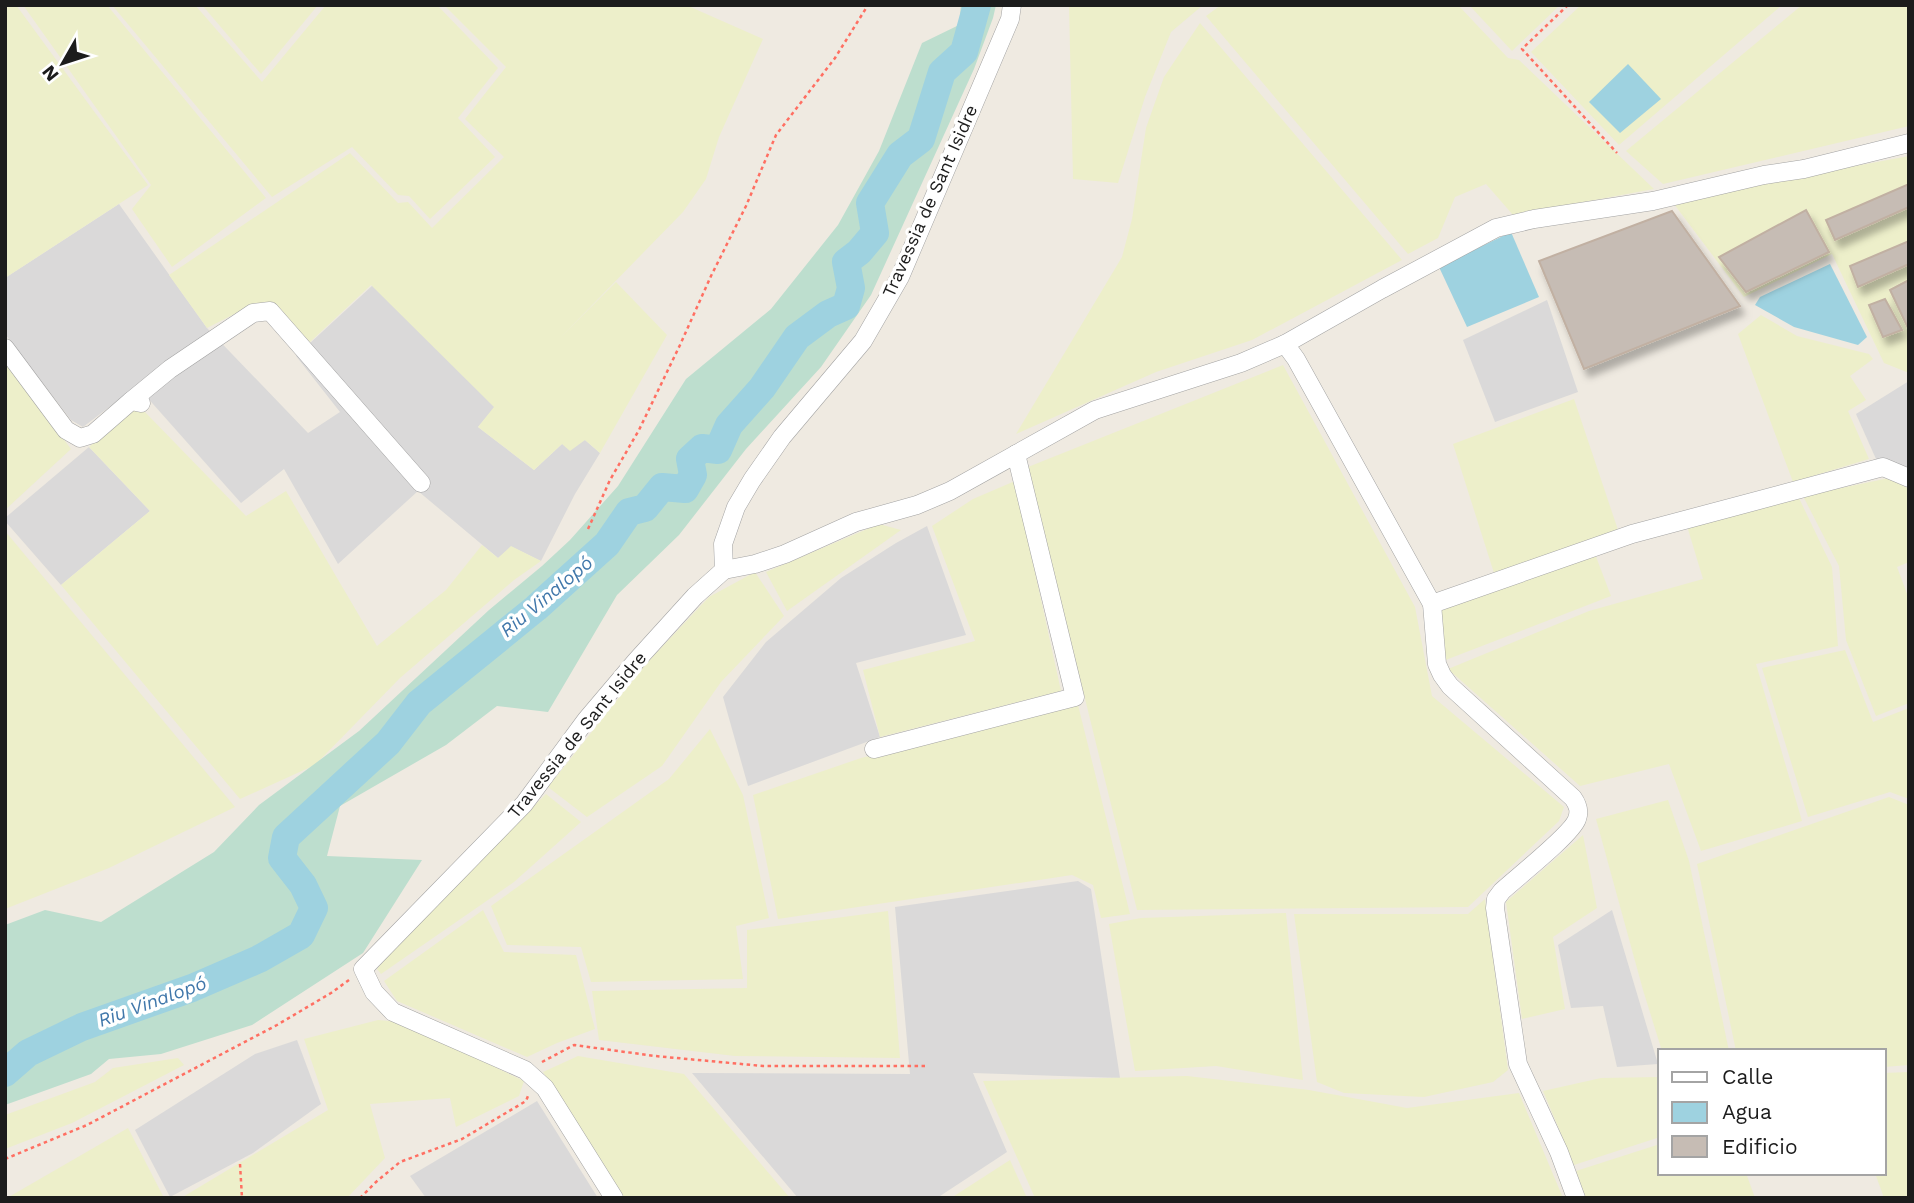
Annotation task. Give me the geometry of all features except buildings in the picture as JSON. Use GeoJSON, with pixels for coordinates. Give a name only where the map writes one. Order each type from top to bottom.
{"type":"FeatureCollection","features":[{"type":"Feature","properties":{"kind":"street","name":"Travessia de Sant Isidre"},"geometry":{"type":"LineString","coordinates":[[363,970],[524,804],[586,720],[636,660],[695,596],[724,570],[723,544],[736,507],[752,480],[782,438],[863,341],[900,277],[1010,19],[1012,5]]}},
{"type":"Feature","properties":{"kind":"street"},"geometry":{"type":"LineString","coordinates":[[724,570],[785,554],[856,522],[917,505],[950,491],[1096,410],[1241,363],[1285,344],[1496,228],[1534,219],[1653,201],[1764,175],[1804,169],[1909,143]]}},
{"type":"Feature","properties":{"kind":"street"},"geometry":{"type":"LineString","coordinates":[[5,348],[66,430],[80,438],[93,434],[136,402],[170,369],[254,313],[270,312],[421,483]]}},
{"type":"Feature","properties":{"kind":"street"},"geometry":{"type":"LineString","coordinates":[[1285,344],[1296,359],[1432,604],[1437,664],[1442,676],[1578,805],[1576,822],[1560,840],[1502,891],[1496,899],[1495,908],[1518,1064],[1559,1152],[1576,1198]]}},
{"type":"Feature","properties":{"kind":"street"},"geometry":{"type":"LineString","coordinates":[[874,750],[1075,697],[1016,454]]}},
{"type":"Feature","properties":{"kind":"street"},"geometry":{"type":"LineString","coordinates":[[1432,604],[1632,534],[1843,477],[1882,467],[1909,478]]}},
{"type":"Feature","properties":{"kind":"street"},"geometry":{"type":"LineString","coordinates":[[363,970],[374,992],[393,1012],[525,1070],[534,1077],[545,1088],[614,1198]]}},
{"type":"Feature","properties":{"kind":"path"},"geometry":{"type":"LineString","coordinates":[[588,530],[610,480],[639,430],[680,345],[746,206],[776,135],[835,58],[868,5]]}},
{"type":"Feature","properties":{"kind":"path"},"geometry":{"type":"LineString","coordinates":[[1568,5],[1522,49],[1617,153]]}},
{"type":"Feature","properties":{"kind":"path"},"geometry":{"type":"LineString","coordinates":[[5,1159],[87,1125],[277,1025],[331,993],[363,970]]}},
{"type":"Feature","properties":{"kind":"path"},"geometry":{"type":"LineString","coordinates":[[360,1198],[400,1162],[462,1139],[526,1101],[541,1062],[574,1045],[654,1056],[764,1066],[925,1066]]}},
{"type":"Feature","properties":{"kind":"path"},"geometry":{"type":"LineString","coordinates":[[240,1164],[242,1198]]}},
{"type":"Feature","properties":{"kind":"shaded area"},"geometry":{"type":"Polygon","coordinates":[[[119,204],[207,328],[308,433],[340,412],[296,356],[373,285],[495,407],[478,427],[534,470],[562,444],[585,440],[600,453],[575,494],[541,561],[512,547],[498,558],[418,491],[338,564],[284,469],[241,503],[137,386],[83,427],[71,420],[5,334],[5,278],[119,204]]]}},
{"type":"Feature","properties":{"kind":"shaded area"},"geometry":{"type":"Polygon","coordinates":[[[1547,300],[1578,392],[1495,422],[1463,340],[1547,300]]]}},
{"type":"Feature","properties":{"kind":"shaded area"},"geometry":{"type":"Polygon","coordinates":[[[1909,381],[1909,471],[1876,459],[1856,414],[1909,381]]]}},
{"type":"Feature","properties":{"kind":"shaded area"},"geometry":{"type":"Polygon","coordinates":[[[89,447],[150,511],[61,585],[5,518],[89,447]]]}},
{"type":"Feature","properties":{"kind":"shaded area"},"geometry":{"type":"Polygon","coordinates":[[[927,526],[966,635],[856,663],[880,737],[748,786],[723,697],[766,642],[841,578],[927,526]]]}},
{"type":"Feature","properties":{"kind":"shaded area"},"geometry":{"type":"Polygon","coordinates":[[[1078,881],[1091,889],[1120,1078],[973,1073],[1007,1152],[937,1198],[798,1198],[692,1073],[910,1074],[895,907],[1078,881]]]}},
{"type":"Feature","properties":{"kind":"shaded area"},"geometry":{"type":"Polygon","coordinates":[[[1612,910],[1658,1064],[1617,1067],[1603,1006],[1571,1008],[1558,945],[1612,910]]]}},
{"type":"Feature","properties":{"kind":"shaded area"},"geometry":{"type":"Polygon","coordinates":[[[297,1040],[321,1104],[253,1153],[170,1197],[135,1130],[255,1054],[297,1040]]]}},
{"type":"Feature","properties":{"kind":"shaded area"},"geometry":{"type":"Polygon","coordinates":[[[537,1101],[598,1198],[426,1198],[410,1176],[537,1101]]]}},
{"type":"Feature","properties":{"kind":"green space"},"geometry":{"type":"Polygon","coordinates":[[[5,5],[16,5],[148,185],[5,278],[5,5]]]}},
{"type":"Feature","properties":{"kind":"green space"},"geometry":{"type":"Polygon","coordinates":[[[23,5],[107,5],[266,198],[172,267],[132,209],[151,185],[23,5]]]}},
{"type":"Feature","properties":{"kind":"green space"},"geometry":{"type":"Polygon","coordinates":[[[112,5],[195,5],[262,82],[326,5],[437,5],[498,68],[458,118],[495,157],[430,219],[409,196],[398,195],[352,147],[272,197],[112,5]]]}},
{"type":"Feature","properties":{"kind":"green space"},"geometry":{"type":"Polygon","coordinates":[[[202,5],[318,5],[261,74],[202,5]]]}},
{"type":"Feature","properties":{"kind":"green space"},"geometry":{"type":"Polygon","coordinates":[[[444,5],[686,5],[763,39],[719,137],[706,179],[683,212],[560,338],[616,282],[667,335],[600,453],[585,440],[570,451],[562,444],[534,470],[478,427],[494,407],[371,285],[310,342],[269,303],[254,304],[207,328],[169,275],[350,153],[398,203],[408,202],[432,228],[504,157],[465,119],[506,67],[444,5]]]}},
{"type":"Feature","properties":{"kind":"green space"},"geometry":{"type":"Polygon","coordinates":[[[961,5],[996,5],[974,69],[871,295],[821,367],[746,449],[679,535],[617,595],[548,712],[497,706],[446,745],[340,806],[327,856],[422,860],[363,953],[252,1025],[161,1054],[109,1059],[91,1074],[5,1105],[5,925],[45,910],[101,922],[214,852],[259,805],[359,731],[489,610],[570,540],[618,486],[686,379],[771,309],[838,225],[879,151],[922,43],[959,25],[961,5]]]}},
{"type":"Feature","properties":{"kind":"green space"},"geometry":{"type":"Polygon","coordinates":[[[1069,5],[1203,5],[1171,32],[1145,97],[1118,183],[1073,179],[1069,5]]]}},
{"type":"Feature","properties":{"kind":"green space"},"geometry":{"type":"Polygon","coordinates":[[[1221,5],[1458,5],[1508,58],[1519,60],[1654,189],[1513,215],[1486,184],[1455,197],[1438,238],[1408,254],[1206,16],[1221,5]]]}},
{"type":"Feature","properties":{"kind":"green space"},"geometry":{"type":"Polygon","coordinates":[[[1469,5],[1560,5],[1512,51],[1469,5]]]}},
{"type":"Feature","properties":{"kind":"green space"},"geometry":{"type":"Polygon","coordinates":[[[1581,5],[1782,5],[1619,145],[1531,52],[1581,5]]]}},
{"type":"Feature","properties":{"kind":"green space"},"geometry":{"type":"Polygon","coordinates":[[[1802,5],[1909,5],[1909,126],[1663,184],[1626,151],[1802,5]]]}},
{"type":"Feature","properties":{"kind":"green space"},"geometry":{"type":"Polygon","coordinates":[[[1200,23],[1402,260],[1252,340],[1156,372],[1016,434],[1122,257],[1132,219],[1146,128],[1164,77],[1200,23]]]}},
{"type":"Feature","properties":{"kind":"green space"},"geometry":{"type":"Polygon","coordinates":[[[1909,156],[1909,373],[1884,363],[1832,254],[1744,297],[1674,204],[1802,176],[1909,156]]]}},
{"type":"Feature","properties":{"kind":"green space"},"geometry":{"type":"Polygon","coordinates":[[[1761,315],[1797,336],[1869,354],[1873,359],[1850,376],[1866,400],[1848,411],[1869,459],[1793,482],[1738,334],[1761,315]]]}},
{"type":"Feature","properties":{"kind":"green space"},"geometry":{"type":"Polygon","coordinates":[[[5,361],[71,449],[5,510],[5,361]]]}},
{"type":"Feature","properties":{"kind":"green space"},"geometry":{"type":"Polygon","coordinates":[[[1283,365],[1415,607],[1432,696],[1564,807],[1559,821],[1468,907],[1137,910],[1028,467],[1283,365]]]}},
{"type":"Feature","properties":{"kind":"green space"},"geometry":{"type":"Polygon","coordinates":[[[1574,399],[1618,530],[1494,573],[1453,444],[1574,399]]]}},
{"type":"Feature","properties":{"kind":"green space"},"geometry":{"type":"Polygon","coordinates":[[[131,410],[145,412],[246,516],[286,491],[377,646],[446,590],[482,545],[498,558],[511,546],[541,561],[514,580],[400,678],[315,765],[240,799],[61,585],[150,511],[89,447],[131,410]]]}},
{"type":"Feature","properties":{"kind":"green space"},"geometry":{"type":"Polygon","coordinates":[[[1889,478],[1909,489],[1909,562],[1897,567],[1909,599],[1909,703],[1876,716],[1846,640],[1839,566],[1803,496],[1889,478]]]}},
{"type":"Feature","properties":{"kind":"green space"},"geometry":{"type":"Polygon","coordinates":[[[1015,481],[1061,691],[880,737],[863,670],[975,641],[932,526],[973,499],[1015,481]]]}},
{"type":"Feature","properties":{"kind":"green space"},"geometry":{"type":"Polygon","coordinates":[[[1798,496],[1832,567],[1838,646],[1756,664],[1802,821],[1701,851],[1669,764],[1580,786],[1448,669],[1589,611],[1703,579],[1687,526],[1798,496]]]}},
{"type":"Feature","properties":{"kind":"green space"},"geometry":{"type":"Polygon","coordinates":[[[879,524],[901,530],[787,611],[766,572],[879,524]]]}},
{"type":"Feature","properties":{"kind":"green space"},"geometry":{"type":"Polygon","coordinates":[[[5,531],[235,807],[109,868],[5,909],[5,531]]]}},
{"type":"Feature","properties":{"kind":"green space"},"geometry":{"type":"Polygon","coordinates":[[[1595,554],[1611,596],[1443,661],[1441,609],[1595,554]]]}},
{"type":"Feature","properties":{"kind":"green space"},"geometry":{"type":"Polygon","coordinates":[[[755,572],[784,616],[721,682],[662,766],[587,817],[548,787],[644,666],[709,597],[755,572]]]}},
{"type":"Feature","properties":{"kind":"green space"},"geometry":{"type":"Polygon","coordinates":[[[1845,650],[1873,722],[1909,708],[1909,799],[1890,792],[1808,817],[1762,668],[1845,650]]]}},
{"type":"Feature","properties":{"kind":"green space"},"geometry":{"type":"Polygon","coordinates":[[[1078,705],[1130,914],[1101,918],[1093,885],[1072,875],[778,919],[753,795],[861,758],[1078,705]]]}},
{"type":"Feature","properties":{"kind":"green space"},"geometry":{"type":"Polygon","coordinates":[[[710,729],[743,795],[769,918],[736,926],[743,979],[591,982],[581,947],[507,945],[491,906],[669,779],[710,729]]]}},
{"type":"Feature","properties":{"kind":"green space"},"geometry":{"type":"Polygon","coordinates":[[[546,794],[581,822],[514,882],[381,974],[377,969],[407,932],[546,794]]]}},
{"type":"Feature","properties":{"kind":"green space"},"geometry":{"type":"Polygon","coordinates":[[[1889,797],[1909,805],[1909,1065],[1886,1067],[1886,1049],[1736,1049],[1697,864],[1889,797]]]}},
{"type":"Feature","properties":{"kind":"green space"},"geometry":{"type":"Polygon","coordinates":[[[1668,800],[1689,861],[1729,1049],[1661,1049],[1596,819],[1668,800]]]}},
{"type":"Feature","properties":{"kind":"green space"},"geometry":{"type":"Polygon","coordinates":[[[1583,835],[1597,908],[1553,937],[1565,1009],[1522,1019],[1506,902],[1583,835]]]}},
{"type":"Feature","properties":{"kind":"green space"},"geometry":{"type":"Polygon","coordinates":[[[1485,899],[1508,1070],[1493,1082],[1424,1097],[1344,1093],[1317,1082],[1294,914],[1468,914],[1485,899]]]}},
{"type":"Feature","properties":{"kind":"green space"},"geometry":{"type":"Polygon","coordinates":[[[483,910],[504,952],[576,955],[595,1029],[527,1057],[397,1001],[384,981],[483,910]]]}},
{"type":"Feature","properties":{"kind":"green space"},"geometry":{"type":"Polygon","coordinates":[[[888,911],[900,1058],[735,1056],[599,1040],[592,991],[747,988],[747,930],[888,911]]]}},
{"type":"Feature","properties":{"kind":"green space"},"geometry":{"type":"Polygon","coordinates":[[[1286,913],[1303,1080],[1216,1066],[1135,1071],[1109,924],[1141,918],[1286,913]]]}},
{"type":"Feature","properties":{"kind":"green space"},"geometry":{"type":"Polygon","coordinates":[[[378,1020],[400,1022],[524,1081],[519,1096],[456,1127],[450,1098],[370,1104],[385,1158],[347,1198],[181,1198],[328,1110],[304,1039],[378,1020]]]}},
{"type":"Feature","properties":{"kind":"green space"},"geometry":{"type":"Polygon","coordinates":[[[578,1056],[684,1074],[790,1198],[624,1198],[543,1072],[578,1056]]]}},
{"type":"Feature","properties":{"kind":"green space"},"geometry":{"type":"Polygon","coordinates":[[[178,1058],[184,1065],[72,1123],[5,1149],[5,1115],[95,1082],[113,1068],[178,1058]]]}},
{"type":"Feature","properties":{"kind":"green space"},"geometry":{"type":"Polygon","coordinates":[[[1909,1072],[1909,1198],[1884,1198],[1876,1175],[1886,1175],[1886,1073],[1909,1072]]]}},
{"type":"Feature","properties":{"kind":"green space"},"geometry":{"type":"Polygon","coordinates":[[[1187,1076],[1309,1090],[1407,1108],[1519,1093],[1563,1198],[1035,1198],[983,1081],[1187,1076]]]}},
{"type":"Feature","properties":{"kind":"green space"},"geometry":{"type":"Polygon","coordinates":[[[1658,1077],[1658,1138],[1574,1165],[1543,1091],[1601,1078],[1658,1077]]]}},
{"type":"Feature","properties":{"kind":"green space"},"geometry":{"type":"Polygon","coordinates":[[[128,1128],[164,1198],[7,1198],[128,1128]]]}},
{"type":"Feature","properties":{"kind":"green space"},"geometry":{"type":"Polygon","coordinates":[[[1658,1145],[1658,1175],[1747,1175],[1755,1198],[1586,1198],[1576,1171],[1658,1145]]]}},
{"type":"Feature","properties":{"kind":"green space"},"geometry":{"type":"Polygon","coordinates":[[[1010,1160],[1027,1198],[951,1198],[1010,1160]]]}},
{"type":"Feature","properties":{"kind":"water"},"geometry":{"type":"Polygon","coordinates":[[[1628,64],[1661,99],[1620,133],[1589,102],[1628,64]]]}},
{"type":"Feature","properties":{"kind":"water"},"geometry":{"type":"Polygon","coordinates":[[[1511,232],[1539,297],[1467,327],[1439,267],[1511,232]]]}},
{"type":"Feature","properties":{"kind":"water"},"geometry":{"type":"Polygon","coordinates":[[[1830,264],[1867,337],[1858,345],[1794,327],[1755,305],[1760,297],[1830,264]]]}},
{"type":"Feature","properties":{"kind":"waterway","name":"Riu Vinalopó"},"geometry":{"type":"LineString","coordinates":[[5,1073],[28,1053],[82,1027],[192,988],[259,959],[301,935],[314,908],[303,885],[282,858],[286,837],[388,743],[419,703],[536,608],[607,544],[629,512],[645,508],[662,487],[685,489],[693,475],[690,459],[702,448],[718,450],[729,425],[762,388],[797,337],[828,314],[846,306],[851,288],[846,262],[859,252],[875,233],[870,203],[900,155],[921,139],[942,72],[964,52],[977,5]]}}]}
